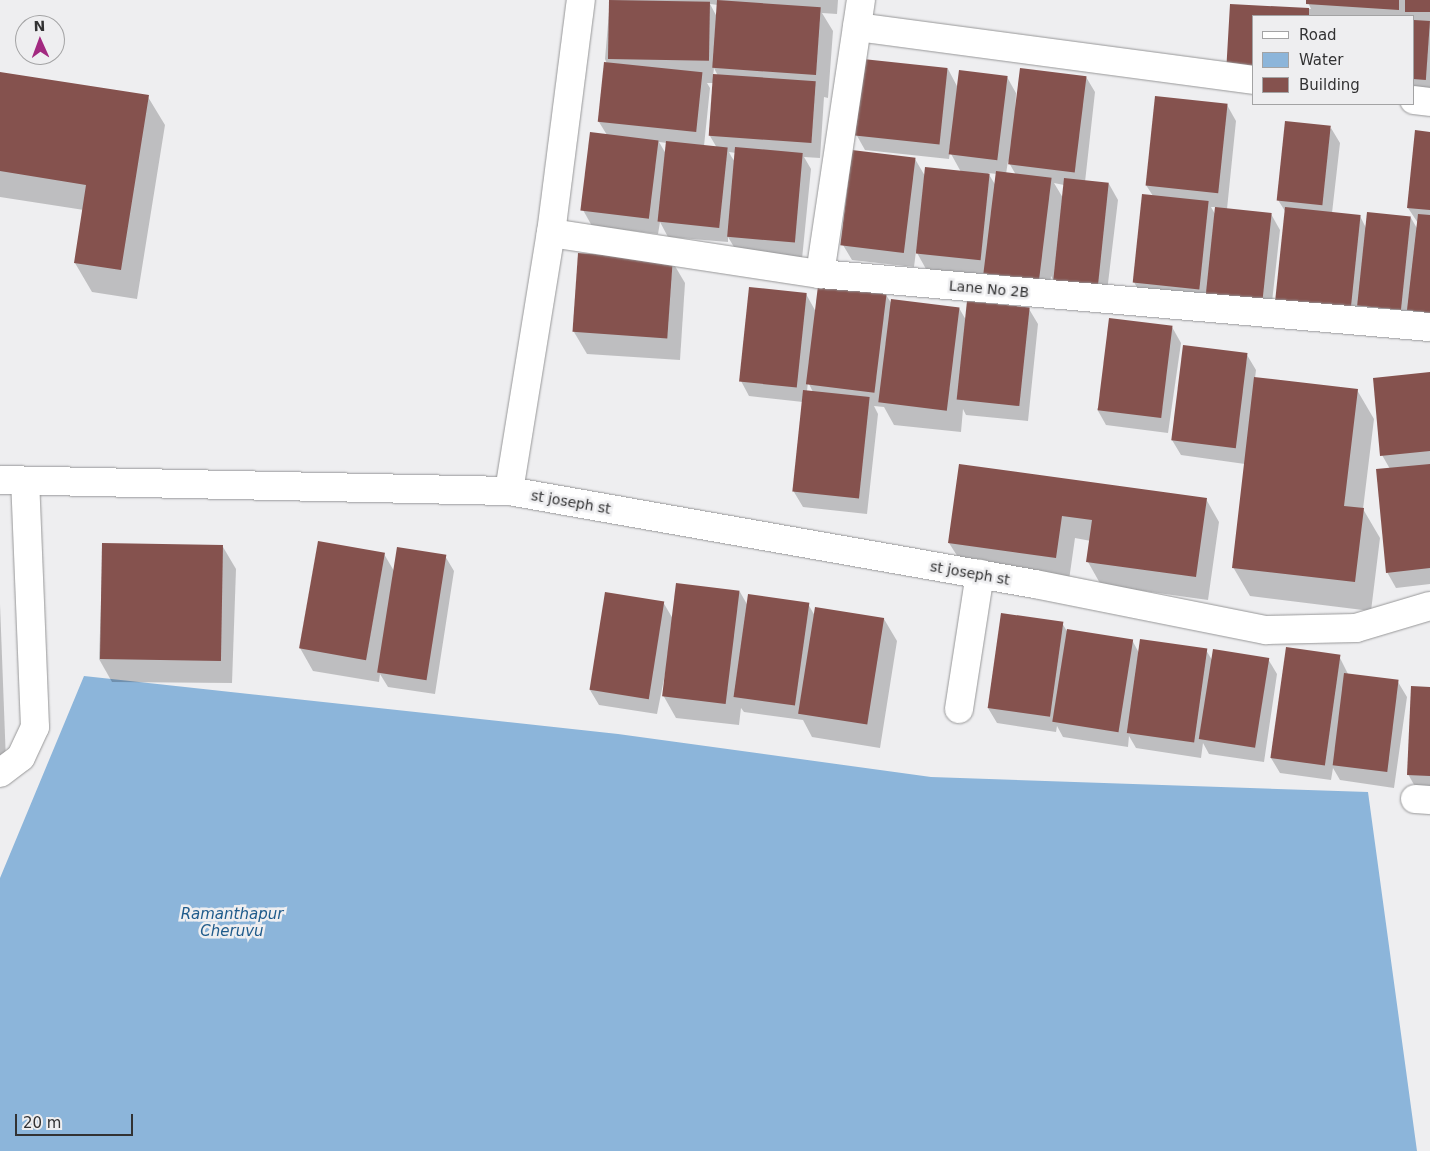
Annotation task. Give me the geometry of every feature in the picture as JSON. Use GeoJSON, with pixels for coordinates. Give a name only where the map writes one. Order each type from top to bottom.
{"type":"FeatureCollection","features":[{"type":"Feature","properties":{"kind":"street"},"geometry":{"type":"LineString","coordinates":[[509,491],[551,232],[581,0]]}},
{"type":"Feature","properties":{"kind":"street"},"geometry":{"type":"LineString","coordinates":[[820,274],[861,0]]}},
{"type":"Feature","properties":{"kind":"street"},"geometry":{"type":"LineString","coordinates":[[857,27],[1252,80]]}},
{"type":"Feature","properties":{"kind":"street"},"geometry":{"type":"LineString","coordinates":[[1415,100],[1430,102]]}},
{"type":"Feature","properties":{"kind":"street","name":"Lane No 2B"},"geometry":{"type":"LineString","coordinates":[[551,232],[820,274],[1430,327]]}},
{"type":"Feature","properties":{"kind":"street"},"geometry":{"type":"LineString","coordinates":[[0,773],[21,757],[35,727],[13,480]]}},
{"type":"Feature","properties":{"kind":"street","name":"st joseph st"},"geometry":{"type":"LineString","coordinates":[[13,480],[509,491],[980,574],[1266,630],[1356,628],[1430,606]]}},
{"type":"Feature","properties":{"kind":"street"},"geometry":{"type":"LineString","coordinates":[[959,709],[980,574]]}},
{"type":"Feature","properties":{"kind":"water","name":"Ramanthapur Cheruvu"},"geometry":{"type":"Polygon","coordinates":[[[84,676],[618,734],[931,777],[1368,792],[1417,1151],[0,1151],[0,878],[84,676]]]}},
{"type":"Feature","properties":{"kind":"building"},"geometry":{"type":"Polygon","coordinates":[[[609,0],[710,2],[709,61],[608,59],[609,0]]]}},
{"type":"Feature","properties":{"kind":"building"},"geometry":{"type":"Polygon","coordinates":[[[717,0],[821,7],[816,75],[712,68],[717,0]]]}},
{"type":"Feature","properties":{"kind":"building"},"geometry":{"type":"Polygon","coordinates":[[[1306,0],[1399,0],[1399,10],[1306,4],[1306,0]]]}},
{"type":"Feature","properties":{"kind":"building"},"geometry":{"type":"Polygon","coordinates":[[[1405,0],[1430,0],[1430,12],[1405,12],[1405,0]]]}},
{"type":"Feature","properties":{"kind":"building"},"geometry":{"type":"Polygon","coordinates":[[[1230,4],[1309,8],[1309,15],[1252,15],[1252,75],[1226,73],[1230,4]]]}},
{"type":"Feature","properties":{"kind":"building"},"geometry":{"type":"Polygon","coordinates":[[[1415,20],[1430,21],[1426,80],[1415,79],[1415,20]]]}},
{"type":"Feature","properties":{"kind":"building"},"geometry":{"type":"Polygon","coordinates":[[[863,59],[948,68],[939,144],[855,136],[863,59]]]}},
{"type":"Feature","properties":{"kind":"building"},"geometry":{"type":"Polygon","coordinates":[[[604,62],[702,72],[696,132],[598,122],[604,62]]]}},
{"type":"Feature","properties":{"kind":"building"},"geometry":{"type":"Polygon","coordinates":[[[1020,68],[1087,76],[1075,172],[1008,164],[1020,68]]]}},
{"type":"Feature","properties":{"kind":"building"},"geometry":{"type":"Polygon","coordinates":[[[959,70],[1008,76],[997,160],[949,154],[959,70]]]}},
{"type":"Feature","properties":{"kind":"building"},"geometry":{"type":"Polygon","coordinates":[[[0,72],[149,95],[121,270],[74,263],[86,185],[0,171],[0,72]]]}},
{"type":"Feature","properties":{"kind":"building"},"geometry":{"type":"Polygon","coordinates":[[[713,74],[816,81],[811,143],[709,136],[713,74]]]}},
{"type":"Feature","properties":{"kind":"building"},"geometry":{"type":"Polygon","coordinates":[[[1155,96],[1228,104],[1218,193],[1146,186],[1155,96]]]}},
{"type":"Feature","properties":{"kind":"building"},"geometry":{"type":"Polygon","coordinates":[[[1285,121],[1331,126],[1322,205],[1277,201],[1285,121]]]}},
{"type":"Feature","properties":{"kind":"building"},"geometry":{"type":"Polygon","coordinates":[[[1415,130],[1430,132],[1430,210],[1407,208],[1415,130]]]}},
{"type":"Feature","properties":{"kind":"building"},"geometry":{"type":"Polygon","coordinates":[[[590,132],[658,140],[649,219],[580,210],[590,132]]]}},
{"type":"Feature","properties":{"kind":"building"},"geometry":{"type":"Polygon","coordinates":[[[666,141],[728,147],[719,228],[658,222],[666,141]]]}},
{"type":"Feature","properties":{"kind":"building"},"geometry":{"type":"Polygon","coordinates":[[[735,147],[803,153],[795,243],[727,237],[735,147]]]}},
{"type":"Feature","properties":{"kind":"building"},"geometry":{"type":"Polygon","coordinates":[[[852,150],[916,158],[904,253],[840,245],[852,150]]]}},
{"type":"Feature","properties":{"kind":"building"},"geometry":{"type":"Polygon","coordinates":[[[925,167],[990,174],[981,260],[916,254],[925,167]]]}},
{"type":"Feature","properties":{"kind":"building"},"geometry":{"type":"Polygon","coordinates":[[[996,171],[1052,178],[1039,280],[983,273],[996,171]]]}},
{"type":"Feature","properties":{"kind":"building"},"geometry":{"type":"Polygon","coordinates":[[[1064,178],[1109,183],[1098,285],[1053,280],[1064,178]]]}},
{"type":"Feature","properties":{"kind":"building"},"geometry":{"type":"Polygon","coordinates":[[[1142,194],[1209,201],[1199,290],[1133,283],[1142,194]]]}},
{"type":"Feature","properties":{"kind":"building"},"geometry":{"type":"Polygon","coordinates":[[[1215,207],[1272,213],[1262,305],[1205,299],[1215,207]]]}},
{"type":"Feature","properties":{"kind":"building"},"geometry":{"type":"Polygon","coordinates":[[[1285,207],[1361,215],[1350,311],[1275,303],[1285,207]]]}},
{"type":"Feature","properties":{"kind":"building"},"geometry":{"type":"Polygon","coordinates":[[[1367,212],[1411,217],[1401,310],[1357,305],[1367,212]]]}},
{"type":"Feature","properties":{"kind":"building"},"geometry":{"type":"Polygon","coordinates":[[[1418,214],[1430,215],[1430,313],[1407,310],[1418,214]]]}},
{"type":"Feature","properties":{"kind":"building"},"geometry":{"type":"Polygon","coordinates":[[[578,253],[673,260],[667,338],[572,332],[578,253]]]}},
{"type":"Feature","properties":{"kind":"building"},"geometry":{"type":"Polygon","coordinates":[[[818,286],[886,294],[874,393],[806,384],[818,286]]]}},
{"type":"Feature","properties":{"kind":"building"},"geometry":{"type":"Polygon","coordinates":[[[749,287],[807,293],[797,388],[739,381],[749,287]]]}},
{"type":"Feature","properties":{"kind":"building"},"geometry":{"type":"Polygon","coordinates":[[[891,299],[959,307],[947,411],[878,402],[891,299]]]}},
{"type":"Feature","properties":{"kind":"building"},"geometry":{"type":"Polygon","coordinates":[[[967,301],[1030,308],[1019,406],[957,399],[967,301]]]}},
{"type":"Feature","properties":{"kind":"building"},"geometry":{"type":"Polygon","coordinates":[[[1109,318],[1173,326],[1161,418],[1098,410],[1109,318]]]}},
{"type":"Feature","properties":{"kind":"building"},"geometry":{"type":"Polygon","coordinates":[[[1183,345],[1248,353],[1236,448],[1171,440],[1183,345]]]}},
{"type":"Feature","properties":{"kind":"building"},"geometry":{"type":"Polygon","coordinates":[[[1430,372],[1430,451],[1380,456],[1373,378],[1430,372]]]}},
{"type":"Feature","properties":{"kind":"building"},"geometry":{"type":"Polygon","coordinates":[[[1254,377],[1358,389],[1344,506],[1364,508],[1355,582],[1232,568],[1254,377]]]}},
{"type":"Feature","properties":{"kind":"building"},"geometry":{"type":"Polygon","coordinates":[[[803,390],[870,397],[859,498],[792,491],[803,390]]]}},
{"type":"Feature","properties":{"kind":"building"},"geometry":{"type":"Polygon","coordinates":[[[959,464],[1207,498],[1196,577],[1086,562],[1092,520],[1062,516],[1056,558],[948,543],[959,464]]]}},
{"type":"Feature","properties":{"kind":"building"},"geometry":{"type":"Polygon","coordinates":[[[1430,464],[1430,568],[1386,573],[1376,469],[1430,464]]]}},
{"type":"Feature","properties":{"kind":"building"},"geometry":{"type":"Polygon","coordinates":[[[318,541],[385,553],[366,660],[299,648],[318,541]]]}},
{"type":"Feature","properties":{"kind":"building"},"geometry":{"type":"Polygon","coordinates":[[[102,543],[223,545],[221,661],[100,659],[102,543]]]}},
{"type":"Feature","properties":{"kind":"building"},"geometry":{"type":"Polygon","coordinates":[[[397,547],[446,555],[427,680],[377,672],[397,547]]]}},
{"type":"Feature","properties":{"kind":"building"},"geometry":{"type":"Polygon","coordinates":[[[676,583],[740,591],[726,704],[662,696],[676,583]]]}},
{"type":"Feature","properties":{"kind":"building"},"geometry":{"type":"Polygon","coordinates":[[[605,592],[664,601],[649,699],[590,690],[605,592]]]}},
{"type":"Feature","properties":{"kind":"building"},"geometry":{"type":"Polygon","coordinates":[[[748,594],[809,603],[795,706],[734,697],[748,594]]]}},
{"type":"Feature","properties":{"kind":"building"},"geometry":{"type":"Polygon","coordinates":[[[815,607],[884,618],[867,725],[798,714],[815,607]]]}},
{"type":"Feature","properties":{"kind":"building"},"geometry":{"type":"Polygon","coordinates":[[[1001,613],[1063,622],[1050,717],[988,708],[1001,613]]]}},
{"type":"Feature","properties":{"kind":"building"},"geometry":{"type":"Polygon","coordinates":[[[1067,629],[1133,639],[1118,732],[1052,722],[1067,629]]]}},
{"type":"Feature","properties":{"kind":"building"},"geometry":{"type":"Polygon","coordinates":[[[1140,639],[1207,648],[1194,743],[1127,733],[1140,639]]]}},
{"type":"Feature","properties":{"kind":"building"},"geometry":{"type":"Polygon","coordinates":[[[1286,647],[1340,655],[1325,766],[1270,758],[1286,647]]]}},
{"type":"Feature","properties":{"kind":"building"},"geometry":{"type":"Polygon","coordinates":[[[1213,649],[1269,658],[1255,748],[1199,739],[1213,649]]]}},
{"type":"Feature","properties":{"kind":"building"},"geometry":{"type":"Polygon","coordinates":[[[1344,673],[1399,680],[1387,772],[1333,765],[1344,673]]]}},
{"type":"Feature","properties":{"kind":"building"},"geometry":{"type":"Polygon","coordinates":[[[1411,686],[1430,687],[1430,776],[1407,775],[1411,686]]]}}]}
